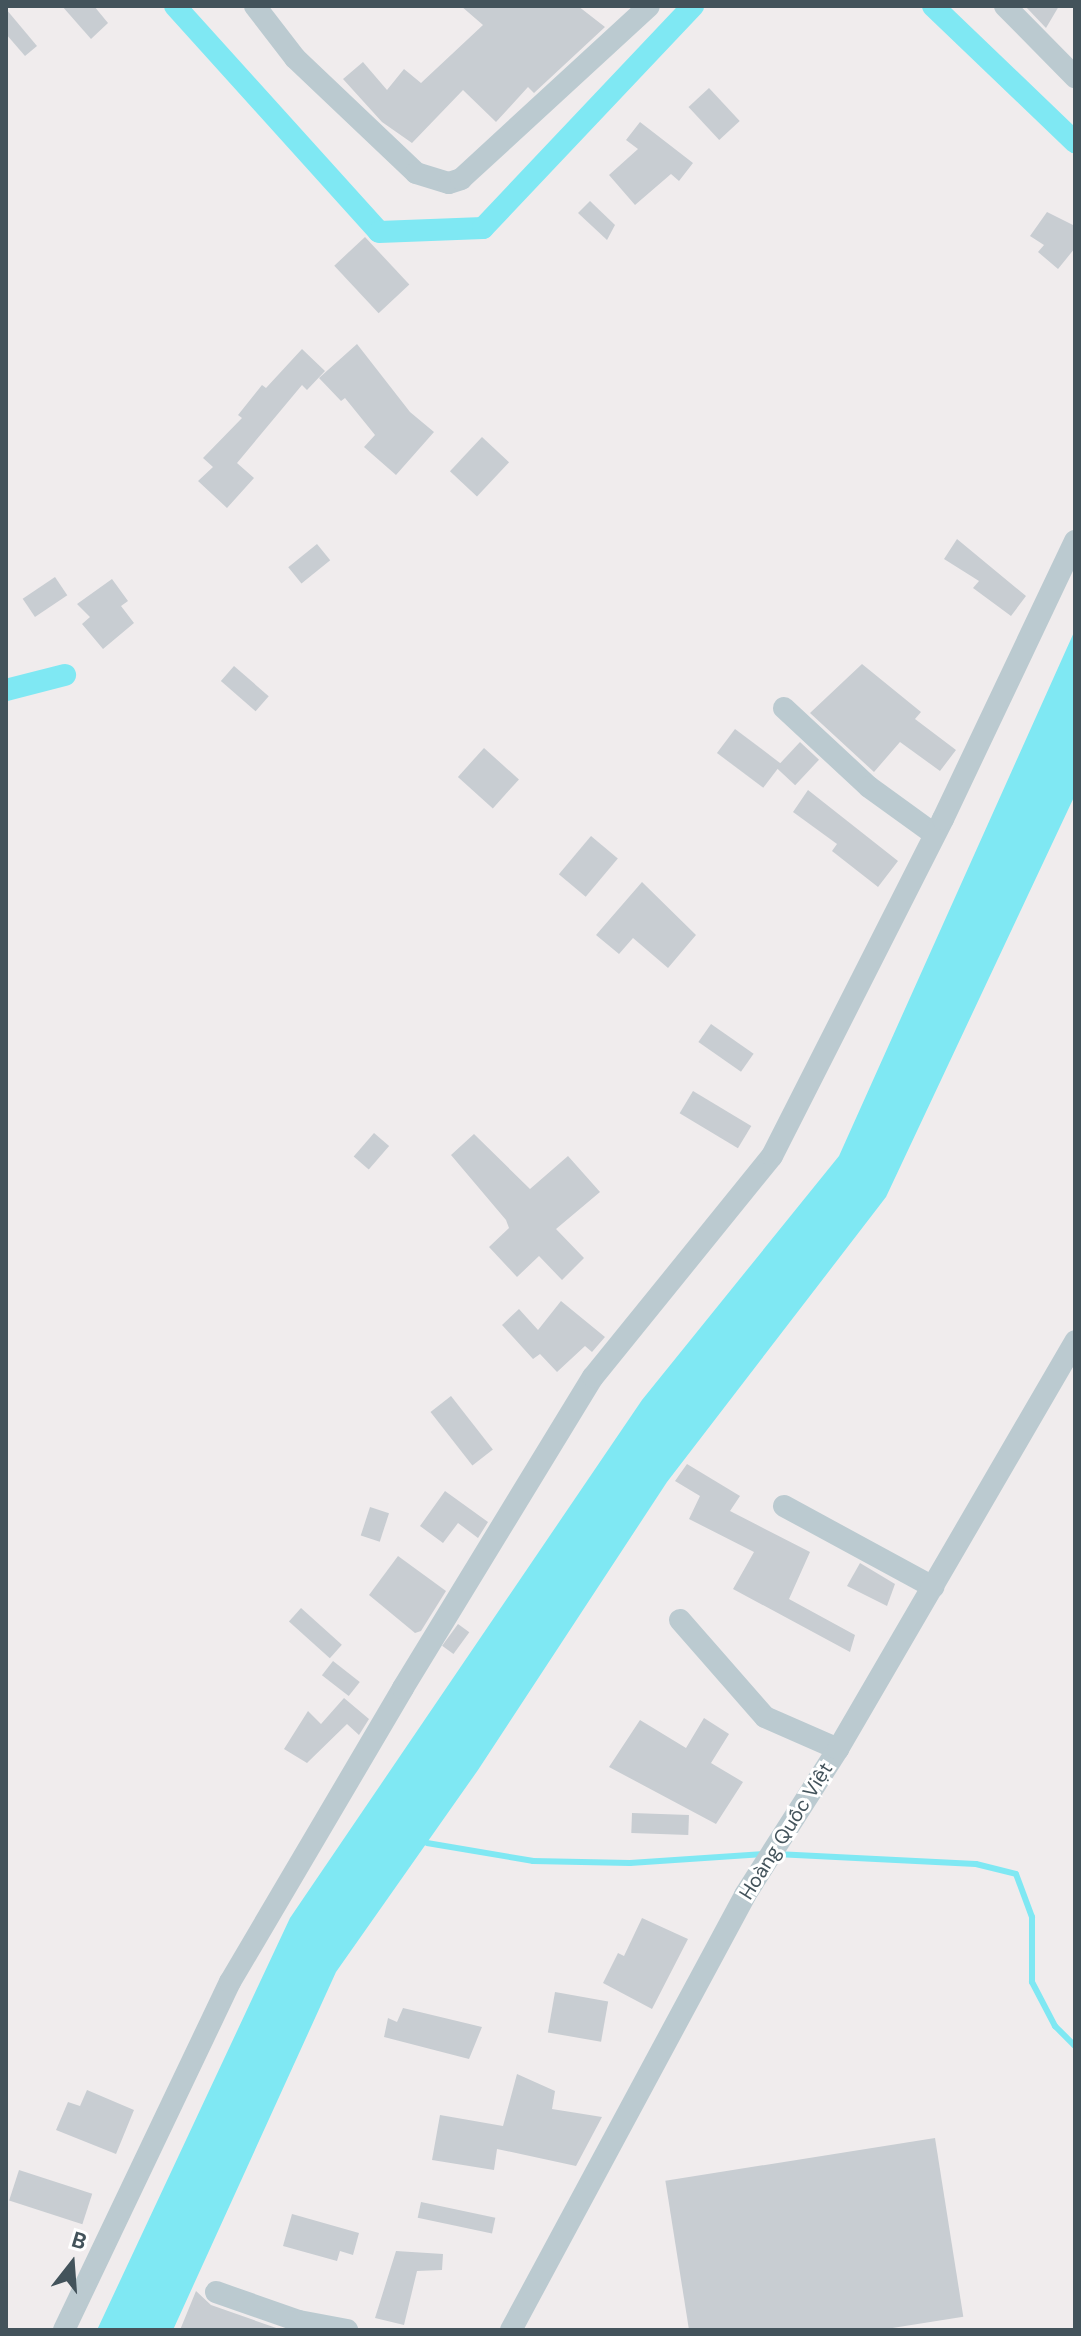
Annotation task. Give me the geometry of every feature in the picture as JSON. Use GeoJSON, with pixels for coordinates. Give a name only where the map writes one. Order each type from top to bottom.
{"type":"FeatureCollection","features":[{"type":"Feature","properties":{"kind":"street"},"geometry":{"type":"LineString","coordinates":[[255,6],[295,58],[416,173],[449,183],[461,179],[649,6]]}},
{"type":"Feature","properties":{"kind":"street"},"geometry":{"type":"LineString","coordinates":[[1005,6],[1075,77]]}},
{"type":"Feature","properties":{"kind":"street"},"geometry":{"type":"LineString","coordinates":[[64,2330],[230,1982],[593,1377],[772,1156],[934,834],[1075,541]]}},
{"type":"Feature","properties":{"kind":"street"},"geometry":{"type":"LineString","coordinates":[[784,708],[869,787],[934,834]]}},
{"type":"Feature","properties":{"kind":"street","name":"Hoàng Quốc Việt"},"geometry":{"type":"LineString","coordinates":[[511,2330],[745,1895],[838,1749],[1075,1341]]}},
{"type":"Feature","properties":{"kind":"street"},"geometry":{"type":"LineString","coordinates":[[784,1506],[933,1587]]}},
{"type":"Feature","properties":{"kind":"street"},"geometry":{"type":"LineString","coordinates":[[680,1620],[765,1717],[838,1749]]}},
{"type":"Feature","properties":{"kind":"street"},"geometry":{"type":"LineString","coordinates":[[216,2292],[299,2321],[347,2330]]}},
{"type":"Feature","properties":{"kind":"water"},"geometry":{"type":"Polygon","coordinates":[[[1075,630],[1075,795],[886,1197],[667,1482],[478,1770],[336,1972],[173,2330],[97,2330],[290,1918],[642,1400],[839,1156],[1075,630]]]}},
{"type":"Feature","properties":{"kind":"building"},"geometry":{"type":"Polygon","coordinates":[[[62,6],[94,6],[108,23],[91,39],[62,6]]]}},
{"type":"Feature","properties":{"kind":"building"},"geometry":{"type":"Polygon","coordinates":[[[461,6],[578,6],[605,27],[534,93],[528,87],[496,122],[463,90],[412,143],[382,122],[343,79],[363,62],[387,90],[404,69],[421,83],[483,25],[461,6]]]}},
{"type":"Feature","properties":{"kind":"building"},"geometry":{"type":"Polygon","coordinates":[[[1025,6],[1059,6],[1046,28],[1025,6]]]}},
{"type":"Feature","properties":{"kind":"building"},"geometry":{"type":"Polygon","coordinates":[[[6,9],[37,46],[25,56],[6,34],[6,9]]]}},
{"type":"Feature","properties":{"kind":"building"},"geometry":{"type":"Polygon","coordinates":[[[709,88],[740,121],[719,140],[689,107],[709,88]]]}},
{"type":"Feature","properties":{"kind":"building"},"geometry":{"type":"Polygon","coordinates":[[[640,122],[693,163],[679,181],[671,174],[635,205],[609,175],[638,149],[626,140],[640,122]]]}},
{"type":"Feature","properties":{"kind":"building"},"geometry":{"type":"Polygon","coordinates":[[[590,201],[615,225],[607,240],[578,213],[590,201]]]}},
{"type":"Feature","properties":{"kind":"building"},"geometry":{"type":"Polygon","coordinates":[[[1047,212],[1075,226],[1075,248],[1058,269],[1038,252],[1044,245],[1030,236],[1047,212]]]}},
{"type":"Feature","properties":{"kind":"building"},"geometry":{"type":"Polygon","coordinates":[[[365,237],[409,285],[379,313],[334,266],[365,237]]]}},
{"type":"Feature","properties":{"kind":"building"},"geometry":{"type":"Polygon","coordinates":[[[357,344],[410,412],[434,432],[396,475],[364,447],[375,435],[345,398],[341,401],[319,378],[357,344]]]}},
{"type":"Feature","properties":{"kind":"building"},"geometry":{"type":"Polygon","coordinates":[[[302,349],[325,371],[307,390],[302,385],[237,463],[254,478],[227,508],[198,481],[213,467],[203,458],[242,418],[238,415],[262,385],[266,388],[302,349]]]}},
{"type":"Feature","properties":{"kind":"building"},"geometry":{"type":"Polygon","coordinates":[[[482,437],[509,462],[477,497],[450,471],[482,437]]]}},
{"type":"Feature","properties":{"kind":"building"},"geometry":{"type":"Polygon","coordinates":[[[957,539],[1026,596],[1011,616],[973,588],[979,581],[944,559],[957,539]]]}},
{"type":"Feature","properties":{"kind":"building"},"geometry":{"type":"Polygon","coordinates":[[[317,544],[330,560],[301,584],[288,567],[317,544]]]}},
{"type":"Feature","properties":{"kind":"building"},"geometry":{"type":"Polygon","coordinates":[[[55,577],[67,595],[35,617],[23,599],[55,577]]]}},
{"type":"Feature","properties":{"kind":"building"},"geometry":{"type":"Polygon","coordinates":[[[112,579],[128,601],[121,606],[134,623],[103,649],[82,624],[90,617],[77,604],[112,579]]]}},
{"type":"Feature","properties":{"kind":"building"},"geometry":{"type":"Polygon","coordinates":[[[862,664],[921,712],[915,719],[956,750],[940,771],[900,742],[874,772],[810,713],[862,664]]]}},
{"type":"Feature","properties":{"kind":"building"},"geometry":{"type":"Polygon","coordinates":[[[234,666],[269,696],[256,711],[221,681],[234,666]]]}},
{"type":"Feature","properties":{"kind":"building"},"geometry":{"type":"Polygon","coordinates":[[[735,729],[781,764],[763,788],[717,753],[735,729]]]}},
{"type":"Feature","properties":{"kind":"building"},"geometry":{"type":"Polygon","coordinates":[[[800,742],[819,760],[795,785],[776,768],[800,742]]]}},
{"type":"Feature","properties":{"kind":"building"},"geometry":{"type":"Polygon","coordinates":[[[484,748],[519,779],[493,808],[458,777],[484,748]]]}},
{"type":"Feature","properties":{"kind":"building"},"geometry":{"type":"Polygon","coordinates":[[[808,790],[898,861],[878,887],[832,851],[837,844],[793,812],[808,790]]]}},
{"type":"Feature","properties":{"kind":"building"},"geometry":{"type":"Polygon","coordinates":[[[591,836],[618,858],[586,897],[559,874],[591,836]]]}},
{"type":"Feature","properties":{"kind":"building"},"geometry":{"type":"Polygon","coordinates":[[[642,882],[696,935],[668,968],[633,938],[619,954],[596,935],[642,882]]]}},
{"type":"Feature","properties":{"kind":"building"},"geometry":{"type":"Polygon","coordinates":[[[711,1024],[754,1054],[741,1072],[698,1042],[711,1024]]]}},
{"type":"Feature","properties":{"kind":"building"},"geometry":{"type":"Polygon","coordinates":[[[693,1091],[751,1126],[738,1148],[680,1113],[693,1091]]]}},
{"type":"Feature","properties":{"kind":"building"},"geometry":{"type":"Polygon","coordinates":[[[374,1133],[389,1146],[369,1170],[354,1156],[374,1133]]]}},
{"type":"Feature","properties":{"kind":"building"},"geometry":{"type":"Polygon","coordinates":[[[474,1134],[530,1189],[568,1156],[600,1192],[556,1229],[584,1258],[562,1280],[539,1256],[517,1277],[489,1247],[509,1228],[506,1220],[451,1155],[474,1134]]]}},
{"type":"Feature","properties":{"kind":"building"},"geometry":{"type":"Polygon","coordinates":[[[561,1301],[605,1337],[592,1352],[585,1346],[557,1372],[540,1354],[533,1359],[502,1325],[519,1309],[538,1330],[561,1301]]]}},
{"type":"Feature","properties":{"kind":"building"},"geometry":{"type":"Polygon","coordinates":[[[451,1396],[493,1450],[472,1466],[431,1412],[451,1396]]]}},
{"type":"Feature","properties":{"kind":"building"},"geometry":{"type":"Polygon","coordinates":[[[687,1464],[740,1496],[730,1511],[810,1552],[789,1599],[855,1635],[850,1652],[733,1589],[754,1552],[689,1519],[700,1496],[675,1481],[687,1464]]]}},
{"type":"Feature","properties":{"kind":"building"},"geometry":{"type":"Polygon","coordinates":[[[445,1491],[488,1522],[478,1538],[458,1523],[443,1543],[420,1526],[445,1491]]]}},
{"type":"Feature","properties":{"kind":"building"},"geometry":{"type":"Polygon","coordinates":[[[370,1507],[389,1513],[380,1542],[361,1536],[370,1507]]]}},
{"type":"Feature","properties":{"kind":"building"},"geometry":{"type":"Polygon","coordinates":[[[398,1556],[446,1591],[421,1631],[415,1633],[369,1595],[398,1556]]]}},
{"type":"Feature","properties":{"kind":"building"},"geometry":{"type":"Polygon","coordinates":[[[860,1563],[895,1584],[887,1606],[847,1586],[860,1563]]]}},
{"type":"Feature","properties":{"kind":"building"},"geometry":{"type":"Polygon","coordinates":[[[301,1608],[342,1645],[330,1658],[289,1621],[301,1608]]]}},
{"type":"Feature","properties":{"kind":"building"},"geometry":{"type":"Polygon","coordinates":[[[458,1624],[469,1632],[453,1654],[442,1646],[458,1624]]]}},
{"type":"Feature","properties":{"kind":"building"},"geometry":{"type":"Polygon","coordinates":[[[333,1661],[360,1682],[349,1696],[322,1675],[333,1661]]]}},
{"type":"Feature","properties":{"kind":"building"},"geometry":{"type":"Polygon","coordinates":[[[344,1698],[369,1719],[359,1735],[347,1724],[307,1763],[284,1749],[308,1711],[321,1724],[344,1698]]]}},
{"type":"Feature","properties":{"kind":"building"},"geometry":{"type":"Polygon","coordinates":[[[704,1718],[729,1734],[711,1763],[743,1782],[716,1824],[609,1767],[640,1720],[686,1748],[704,1718]]]}},
{"type":"Feature","properties":{"kind":"building"},"geometry":{"type":"Polygon","coordinates":[[[632,1813],[689,1815],[688,1835],[631,1833],[632,1813]]]}},
{"type":"Feature","properties":{"kind":"building"},"geometry":{"type":"Polygon","coordinates":[[[642,1918],[688,1939],[652,2009],[603,1983],[618,1953],[624,1956],[642,1918]]]}},
{"type":"Feature","properties":{"kind":"building"},"geometry":{"type":"Polygon","coordinates":[[[555,1992],[608,2001],[601,2042],[548,2032],[555,1992]]]}},
{"type":"Feature","properties":{"kind":"building"},"geometry":{"type":"Polygon","coordinates":[[[403,2008],[482,2027],[469,2059],[384,2037],[388,2018],[397,2022],[403,2008]]]}},
{"type":"Feature","properties":{"kind":"building"},"geometry":{"type":"Polygon","coordinates":[[[517,2074],[555,2091],[552,2109],[602,2117],[576,2166],[497,2149],[494,2170],[432,2160],[440,2115],[503,2126],[517,2074]]]}},
{"type":"Feature","properties":{"kind":"building"},"geometry":{"type":"Polygon","coordinates":[[[87,2090],[134,2110],[116,2154],[56,2130],[68,2102],[80,2106],[87,2090]]]}},
{"type":"Feature","properties":{"kind":"building"},"geometry":{"type":"Polygon","coordinates":[[[935,2138],[963,2317],[880,2330],[689,2330],[665,2181],[935,2138]]]}},
{"type":"Feature","properties":{"kind":"building"},"geometry":{"type":"Polygon","coordinates":[[[19,2170],[92,2194],[82,2224],[9,2200],[19,2170]]]}},
{"type":"Feature","properties":{"kind":"building"},"geometry":{"type":"Polygon","coordinates":[[[421,2202],[495,2218],[492,2233],[418,2218],[421,2202]]]}},
{"type":"Feature","properties":{"kind":"building"},"geometry":{"type":"Polygon","coordinates":[[[292,2214],[359,2233],[353,2255],[340,2251],[337,2261],[283,2246],[292,2214]]]}},
{"type":"Feature","properties":{"kind":"building"},"geometry":{"type":"Polygon","coordinates":[[[396,2251],[443,2254],[442,2270],[417,2271],[404,2325],[375,2318],[396,2251]]]}},
{"type":"Feature","properties":{"kind":"building"},"geometry":{"type":"Polygon","coordinates":[[[196,2291],[211,2305],[282,2330],[180,2330],[196,2291]]]}},
{"type":"Feature","properties":{"kind":"waterway"},"geometry":{"type":"LineString","coordinates":[[175,6],[379,232],[483,228],[693,6]]}},
{"type":"Feature","properties":{"kind":"waterway"},"geometry":{"type":"LineString","coordinates":[[933,6],[1075,142]]}},
{"type":"Feature","properties":{"kind":"waterway"},"geometry":{"type":"LineString","coordinates":[[6,690],[65,675]]}},
{"type":"Feature","properties":{"kind":"waterway"},"geometry":{"type":"LineString","coordinates":[[427,1843],[533,1861],[630,1863],[765,1854]]}},
{"type":"Feature","properties":{"kind":"waterway"},"geometry":{"type":"LineString","coordinates":[[776,1854],[976,1864],[1016,1874],[1032,1917],[1032,1982],[1055,2026],[1075,2046]]}}]}
